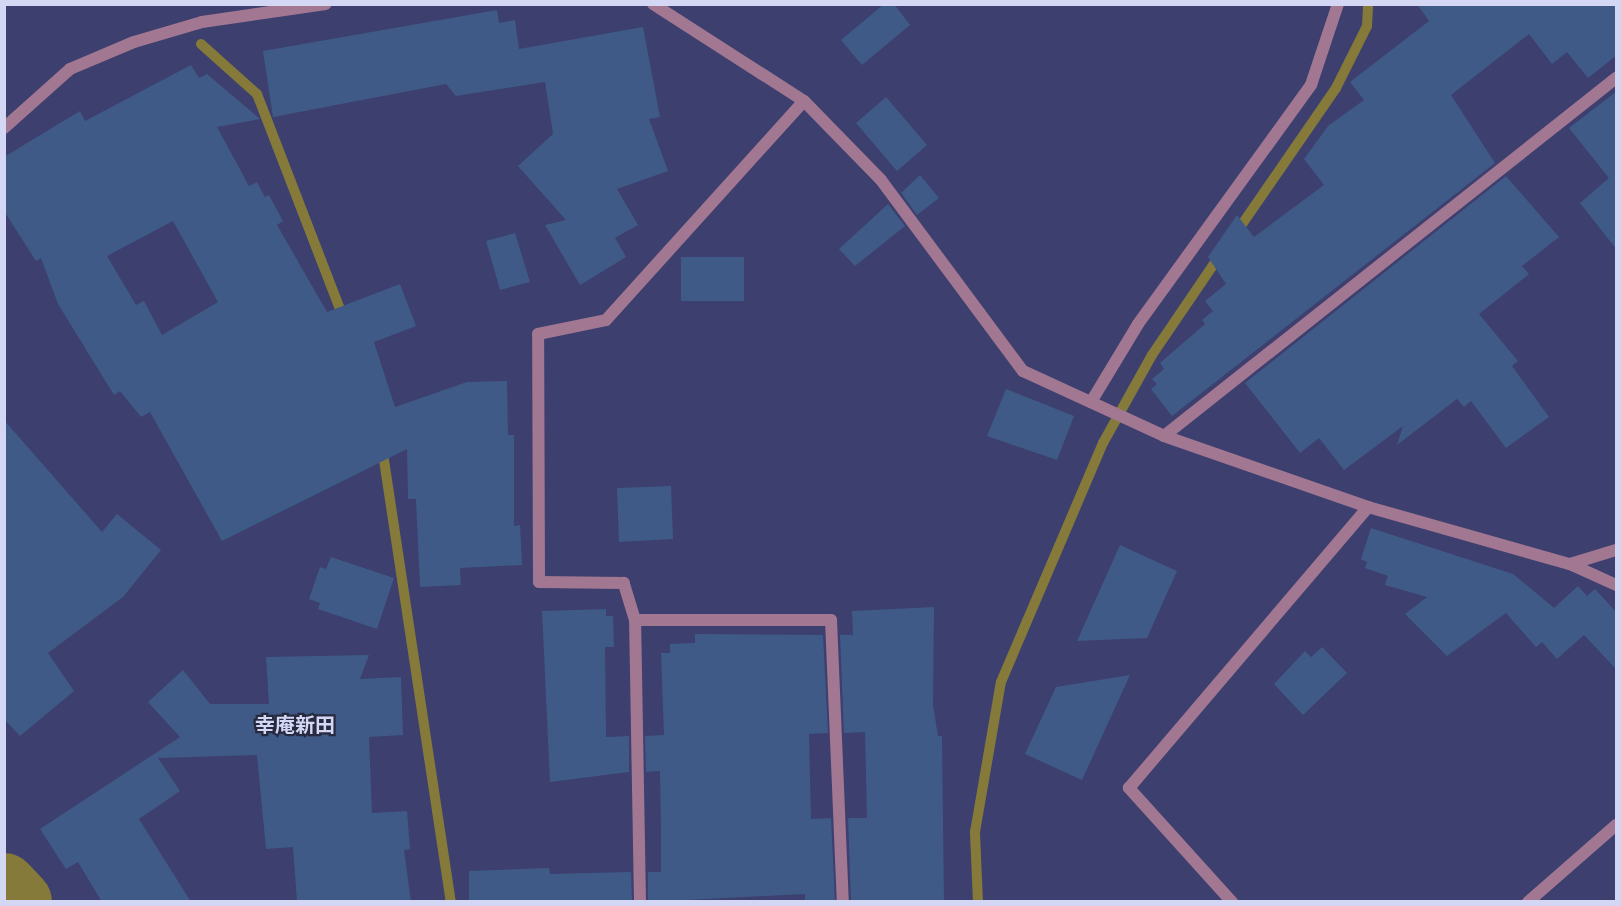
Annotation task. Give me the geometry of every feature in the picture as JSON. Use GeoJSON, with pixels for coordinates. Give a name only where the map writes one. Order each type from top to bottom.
{"type":"FeatureCollection","features":[{"type":"Feature","properties":{"kind":"street"},"geometry":{"type":"LineString","coordinates":[[4,128],[70,69],[134,42],[202,22],[326,4]]}},
{"type":"Feature","properties":{"kind":"street"},"geometry":{"type":"LineString","coordinates":[[653,4],[804,101],[881,180],[1023,371],[1164,436],[1368,507],[1570,564],[1617,585]]}},
{"type":"Feature","properties":{"kind":"street"},"geometry":{"type":"LineString","coordinates":[[1090,402],[1138,324],[1311,85],[1338,4]]}},
{"type":"Feature","properties":{"kind":"street"},"geometry":{"type":"LineString","coordinates":[[1164,436],[1617,78]]}},
{"type":"Feature","properties":{"kind":"street"},"geometry":{"type":"LineString","coordinates":[[640,902],[635,621],[624,583],[538,582],[538,334],[606,320],[804,101]]}},
{"type":"Feature","properties":{"kind":"street"},"geometry":{"type":"LineString","coordinates":[[1232,902],[1129,788],[1368,507]]}},
{"type":"Feature","properties":{"kind":"street"},"geometry":{"type":"LineString","coordinates":[[1570,564],[1617,550]]}},
{"type":"Feature","properties":{"kind":"street"},"geometry":{"type":"LineString","coordinates":[[635,621],[831,620],[843,902]]}},
{"type":"Feature","properties":{"kind":"street"},"geometry":{"type":"LineString","coordinates":[[1528,902],[1617,825]]}},
{"type":"Feature","properties":{"kind":"building"},"geometry":{"type":"Polygon","coordinates":[[[884,4],[894,4],[910,25],[862,65],[841,40],[884,4]]]}},
{"type":"Feature","properties":{"kind":"building"},"geometry":{"type":"Polygon","coordinates":[[[1417,4],[1617,4],[1617,55],[1588,78],[1567,52],[1552,64],[1529,34],[1451,95],[1495,163],[1172,416],[1151,389],[1157,384],[1152,379],[1164,369],[1160,363],[1205,324],[1202,320],[1213,311],[1205,301],[1226,284],[1208,257],[1237,215],[1254,237],[1324,185],[1304,159],[1328,126],[1364,100],[1350,82],[1429,21],[1417,4]]]}},
{"type":"Feature","properties":{"kind":"building"},"geometry":{"type":"Polygon","coordinates":[[[497,10],[499,23],[515,20],[519,49],[643,27],[660,117],[649,119],[668,171],[617,189],[638,225],[615,238],[626,257],[580,285],[545,225],[566,220],[518,166],[553,134],[545,82],[456,96],[446,84],[273,117],[263,51],[497,10]]]}},
{"type":"Feature","properties":{"kind":"building"},"geometry":{"type":"Polygon","coordinates":[[[191,65],[199,78],[207,74],[260,119],[217,127],[249,186],[257,182],[265,197],[269,195],[283,221],[277,225],[327,312],[400,284],[416,326],[374,342],[395,407],[467,382],[507,381],[508,435],[514,435],[514,526],[520,525],[522,565],[460,568],[461,585],[420,587],[416,499],[408,499],[407,449],[222,541],[150,412],[141,417],[120,391],[114,395],[58,304],[41,258],[36,261],[4,211],[4,157],[80,111],[85,121],[191,65]],[[173,221],[107,256],[136,305],[144,301],[162,335],[218,302],[173,221]]]}},
{"type":"Feature","properties":{"kind":"building"},"geometry":{"type":"Polygon","coordinates":[[[1617,91],[1617,250],[1580,203],[1609,178],[1569,128],[1617,91]]]}},
{"type":"Feature","properties":{"kind":"building"},"geometry":{"type":"Polygon","coordinates":[[[886,97],[927,145],[897,171],[856,123],[886,97]]]}},
{"type":"Feature","properties":{"kind":"building"},"geometry":{"type":"Polygon","coordinates":[[[920,175],[939,198],[917,215],[901,193],[920,175]]]}},
{"type":"Feature","properties":{"kind":"building"},"geometry":{"type":"Polygon","coordinates":[[[1506,176],[1559,237],[1522,266],[1529,274],[1479,314],[1518,361],[1512,366],[1549,417],[1506,448],[1471,401],[1464,407],[1457,399],[1397,445],[1403,426],[1344,470],[1319,438],[1300,453],[1245,383],[1506,176]]]}},
{"type":"Feature","properties":{"kind":"building"},"geometry":{"type":"Polygon","coordinates":[[[888,204],[905,226],[855,266],[839,249],[888,204]]]}},
{"type":"Feature","properties":{"kind":"building"},"geometry":{"type":"Polygon","coordinates":[[[515,233],[530,282],[500,290],[486,241],[515,233]]]}},
{"type":"Feature","properties":{"kind":"building"},"geometry":{"type":"Polygon","coordinates":[[[681,257],[744,257],[744,301],[681,301],[681,257]]]}},
{"type":"Feature","properties":{"kind":"building"},"geometry":{"type":"Polygon","coordinates":[[[1006,389],[1074,416],[1057,460],[987,436],[1006,389]]]}},
{"type":"Feature","properties":{"kind":"building"},"geometry":{"type":"Polygon","coordinates":[[[4,420],[102,532],[117,514],[161,550],[123,597],[48,653],[74,691],[20,736],[4,719],[4,420]]]}},
{"type":"Feature","properties":{"kind":"building"},"geometry":{"type":"Polygon","coordinates":[[[671,486],[673,539],[619,542],[617,488],[671,486]]]}},
{"type":"Feature","properties":{"kind":"building"},"geometry":{"type":"Polygon","coordinates":[[[1371,528],[1513,574],[1554,608],[1578,586],[1587,596],[1595,589],[1617,613],[1617,670],[1584,635],[1557,659],[1542,642],[1536,647],[1506,613],[1447,656],[1405,614],[1427,597],[1385,585],[1388,576],[1365,568],[1367,562],[1361,559],[1371,528]]]}},
{"type":"Feature","properties":{"kind":"building"},"geometry":{"type":"Polygon","coordinates":[[[1120,545],[1177,571],[1147,638],[1077,641],[1120,545]]]}},
{"type":"Feature","properties":{"kind":"building"},"geometry":{"type":"Polygon","coordinates":[[[331,557],[394,578],[377,629],[318,609],[320,603],[309,599],[320,567],[326,569],[331,557]]]}},
{"type":"Feature","properties":{"kind":"building"},"geometry":{"type":"Polygon","coordinates":[[[934,607],[933,705],[938,736],[942,736],[944,902],[851,902],[848,818],[867,818],[865,732],[844,733],[840,635],[853,635],[852,611],[934,607]]]}},
{"type":"Feature","properties":{"kind":"building"},"geometry":{"type":"Polygon","coordinates":[[[606,609],[606,616],[613,616],[614,647],[605,647],[606,737],[629,736],[629,772],[550,782],[542,611],[606,609]]]}},
{"type":"Feature","properties":{"kind":"building"},"geometry":{"type":"Polygon","coordinates":[[[695,634],[823,635],[828,733],[809,734],[811,819],[831,818],[835,902],[805,902],[805,894],[648,902],[648,872],[661,872],[660,771],[646,772],[645,736],[664,735],[661,653],[670,653],[670,644],[695,643],[695,634]]]}},
{"type":"Feature","properties":{"kind":"building"},"geometry":{"type":"Polygon","coordinates":[[[1322,647],[1347,673],[1303,715],[1274,684],[1305,651],[1311,657],[1322,647]]]}},
{"type":"Feature","properties":{"kind":"building"},"geometry":{"type":"Polygon","coordinates":[[[369,655],[360,679],[401,677],[403,735],[369,737],[372,813],[407,811],[410,849],[404,850],[411,902],[297,902],[293,847],[266,849],[257,755],[158,758],[180,791],[139,819],[191,902],[102,902],[78,862],[66,869],[40,829],[180,737],[148,702],[183,670],[210,704],[269,704],[266,657],[369,655]]]}},
{"type":"Feature","properties":{"kind":"building"},"geometry":{"type":"Polygon","coordinates":[[[1130,675],[1082,780],[1025,754],[1056,687],[1130,675]]]}},
{"type":"Feature","properties":{"kind":"building"},"geometry":{"type":"Polygon","coordinates":[[[549,868],[550,874],[631,872],[632,902],[469,902],[469,871],[549,868]]]}},
{"type":"Feature","properties":{"kind":"waterway"},"geometry":{"type":"LineString","coordinates":[[1236,233],[1336,88],[1367,26],[1368,4]]}},
{"type":"Feature","properties":{"kind":"waterway"},"geometry":{"type":"LineString","coordinates":[[201,44],[257,94],[344,320]]}},
{"type":"Feature","properties":{"kind":"waterway"},"geometry":{"type":"LineString","coordinates":[[978,902],[975,832],[1001,682],[1103,443],[1152,355],[1220,255]]}},
{"type":"Feature","properties":{"kind":"waterway"},"geometry":{"type":"LineString","coordinates":[[382,447],[451,902]]}},
{"type":"Feature","properties":{"kind":"waterway"},"geometry":{"type":"LineString","coordinates":[[4,886],[19,902]]}},
{"type":"Feature","properties":{"kind":"district","name":"幸庵新田"},"geometry":{"type":"Point","coordinates":[295,725]}}]}
